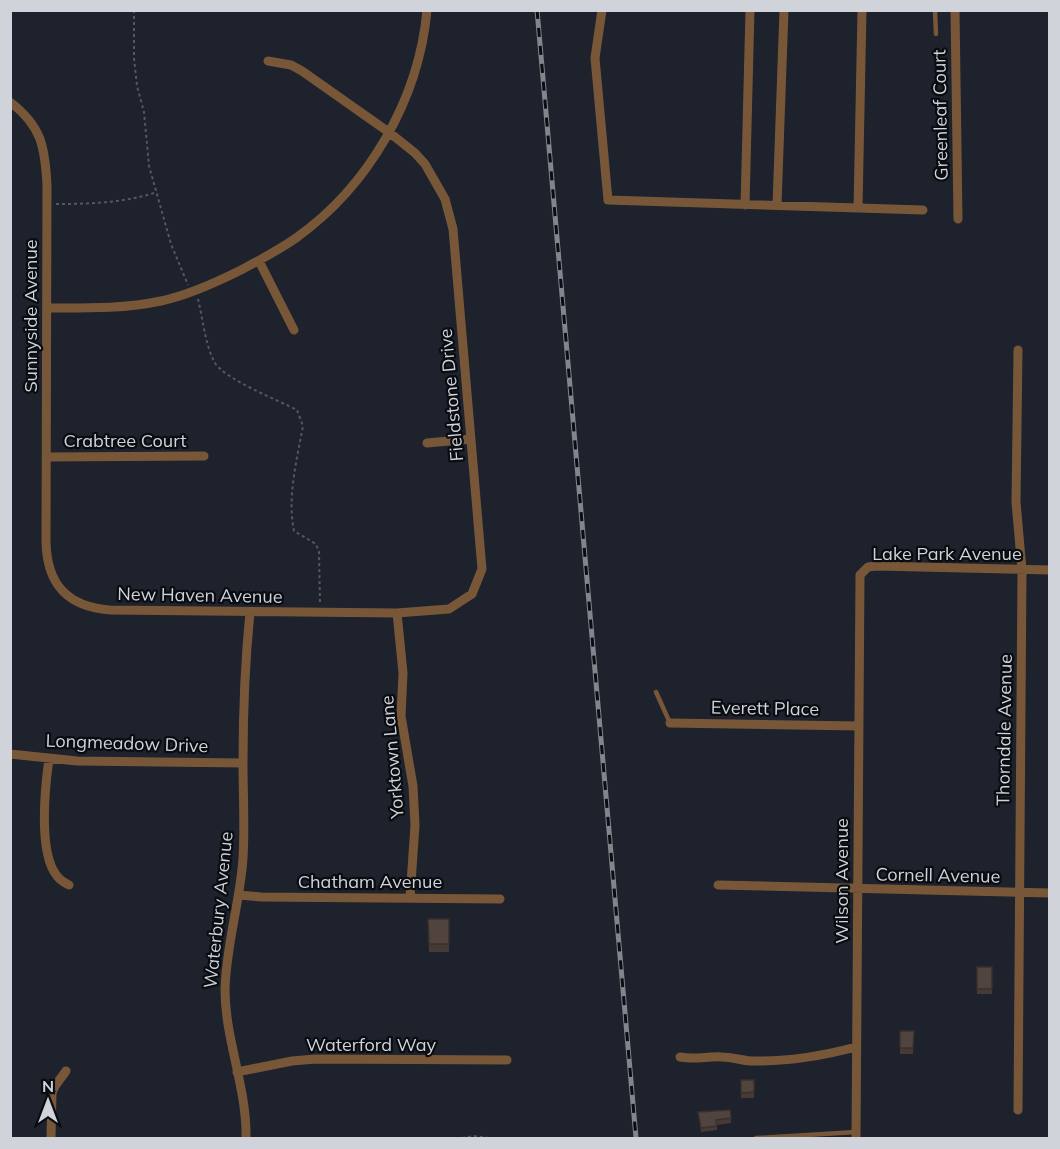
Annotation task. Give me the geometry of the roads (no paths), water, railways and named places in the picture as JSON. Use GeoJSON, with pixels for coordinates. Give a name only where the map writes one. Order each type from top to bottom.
{"type":"FeatureCollection","features":[{"type":"Feature","properties":{"kind":"street"},"geometry":{"type":"LineString","coordinates":[[47,308],[139,305],[192,292],[259,261],[297,237],[333,207],[364,171],[390,133],[412,82],[420,54],[427,10]]}},
{"type":"Feature","properties":{"kind":"street"},"geometry":{"type":"LineString","coordinates":[[602,10],[596,58],[608,200],[923,210]]}},
{"type":"Feature","properties":{"kind":"street"},"geometry":{"type":"LineString","coordinates":[[744,205],[750,10]]}},
{"type":"Feature","properties":{"kind":"street"},"geometry":{"type":"LineString","coordinates":[[777,206],[784,10]]}},
{"type":"Feature","properties":{"kind":"street"},"geometry":{"type":"LineString","coordinates":[[858,208],[862,10]]}},
{"type":"Feature","properties":{"kind":"street","name":"Greenleaf Court"},"geometry":{"type":"LineString","coordinates":[[955,10],[958,219]]}},
{"type":"Feature","properties":{"kind":"street","name":"Fieldstone Drive"},"geometry":{"type":"LineString","coordinates":[[268,61],[302,71],[415,153],[439,186],[450,214],[482,569],[472,594],[449,609],[397,613]]}},
{"type":"Feature","properties":{"kind":"street","name":"Sunnyside Avenue"},"geometry":{"type":"LineString","coordinates":[[10,102],[34,125],[46,155],[46,542]]}},
{"type":"Feature","properties":{"kind":"street"},"geometry":{"type":"LineString","coordinates":[[259,261],[294,330]]}},
{"type":"Feature","properties":{"kind":"street","name":"Thorndale Avenue"},"geometry":{"type":"LineString","coordinates":[[1018,350],[1016,502],[1022,570],[1018,1110]]}},
{"type":"Feature","properties":{"kind":"street"},"geometry":{"type":"LineString","coordinates":[[427,442],[471,439]]}},
{"type":"Feature","properties":{"kind":"street","name":"Crabtree Court"},"geometry":{"type":"LineString","coordinates":[[46,457],[204,456]]}},
{"type":"Feature","properties":{"kind":"street","name":"New Haven Avenue"},"geometry":{"type":"LineString","coordinates":[[46,542],[49,570],[58,587],[83,606],[110,610],[397,613]]}},
{"type":"Feature","properties":{"kind":"street","name":"Lake Park Avenue"},"geometry":{"type":"LineString","coordinates":[[859,624],[860,574],[868,567],[1050,570]]}},
{"type":"Feature","properties":{"kind":"street","name":"Waterbury Avenue"},"geometry":{"type":"LineString","coordinates":[[246,1138],[225,989],[243,858],[243,763],[250,612]]}},
{"type":"Feature","properties":{"kind":"street","name":"Yorktown Lane"},"geometry":{"type":"LineString","coordinates":[[397,613],[403,674],[401,716],[413,786],[415,825],[410,898]]}},
{"type":"Feature","properties":{"kind":"street","name":"Wilson Avenue"},"geometry":{"type":"LineString","coordinates":[[856,1135],[859,624]]}},
{"type":"Feature","properties":{"kind":"street","name":"Everett Place"},"geometry":{"type":"LineString","coordinates":[[670,723],[859,726]]}},
{"type":"Feature","properties":{"kind":"street","name":"Longmeadow Drive"},"geometry":{"type":"LineString","coordinates":[[10,754],[77,762],[243,763]]}},
{"type":"Feature","properties":{"kind":"street"},"geometry":{"type":"LineString","coordinates":[[49,759],[44,810],[45,830],[53,868],[57,876],[69,885]]}},
{"type":"Feature","properties":{"kind":"street","name":"Cornell Avenue"},"geometry":{"type":"LineString","coordinates":[[718,885],[1050,893]]}},
{"type":"Feature","properties":{"kind":"street","name":"Chatham Avenue"},"geometry":{"type":"LineString","coordinates":[[239,895],[500,899]]}},
{"type":"Feature","properties":{"kind":"street"},"geometry":{"type":"LineString","coordinates":[[680,1057],[691,1059],[722,1057],[749,1061],[789,1060],[856,1047]]}},
{"type":"Feature","properties":{"kind":"street","name":"Waterford Way"},"geometry":{"type":"LineString","coordinates":[[237,1072],[292,1061],[315,1059],[507,1060]]}},
{"type":"Feature","properties":{"kind":"street"},"geometry":{"type":"LineString","coordinates":[[51,1138],[52,1093],[66,1071]]}},
{"type":"Feature","properties":{"kind":"lane"},"geometry":{"type":"LineString","coordinates":[[935,10],[936,34]]}},
{"type":"Feature","properties":{"kind":"lane"},"geometry":{"type":"LineString","coordinates":[[656,692],[670,723]]}},
{"type":"Feature","properties":{"kind":"lane"},"geometry":{"type":"LineString","coordinates":[[756,1138],[856,1135]]}},
{"type":"Feature","properties":{"kind":"railway"},"geometry":{"type":"LineString","coordinates":[[537,10],[636,1138]]}}]}
